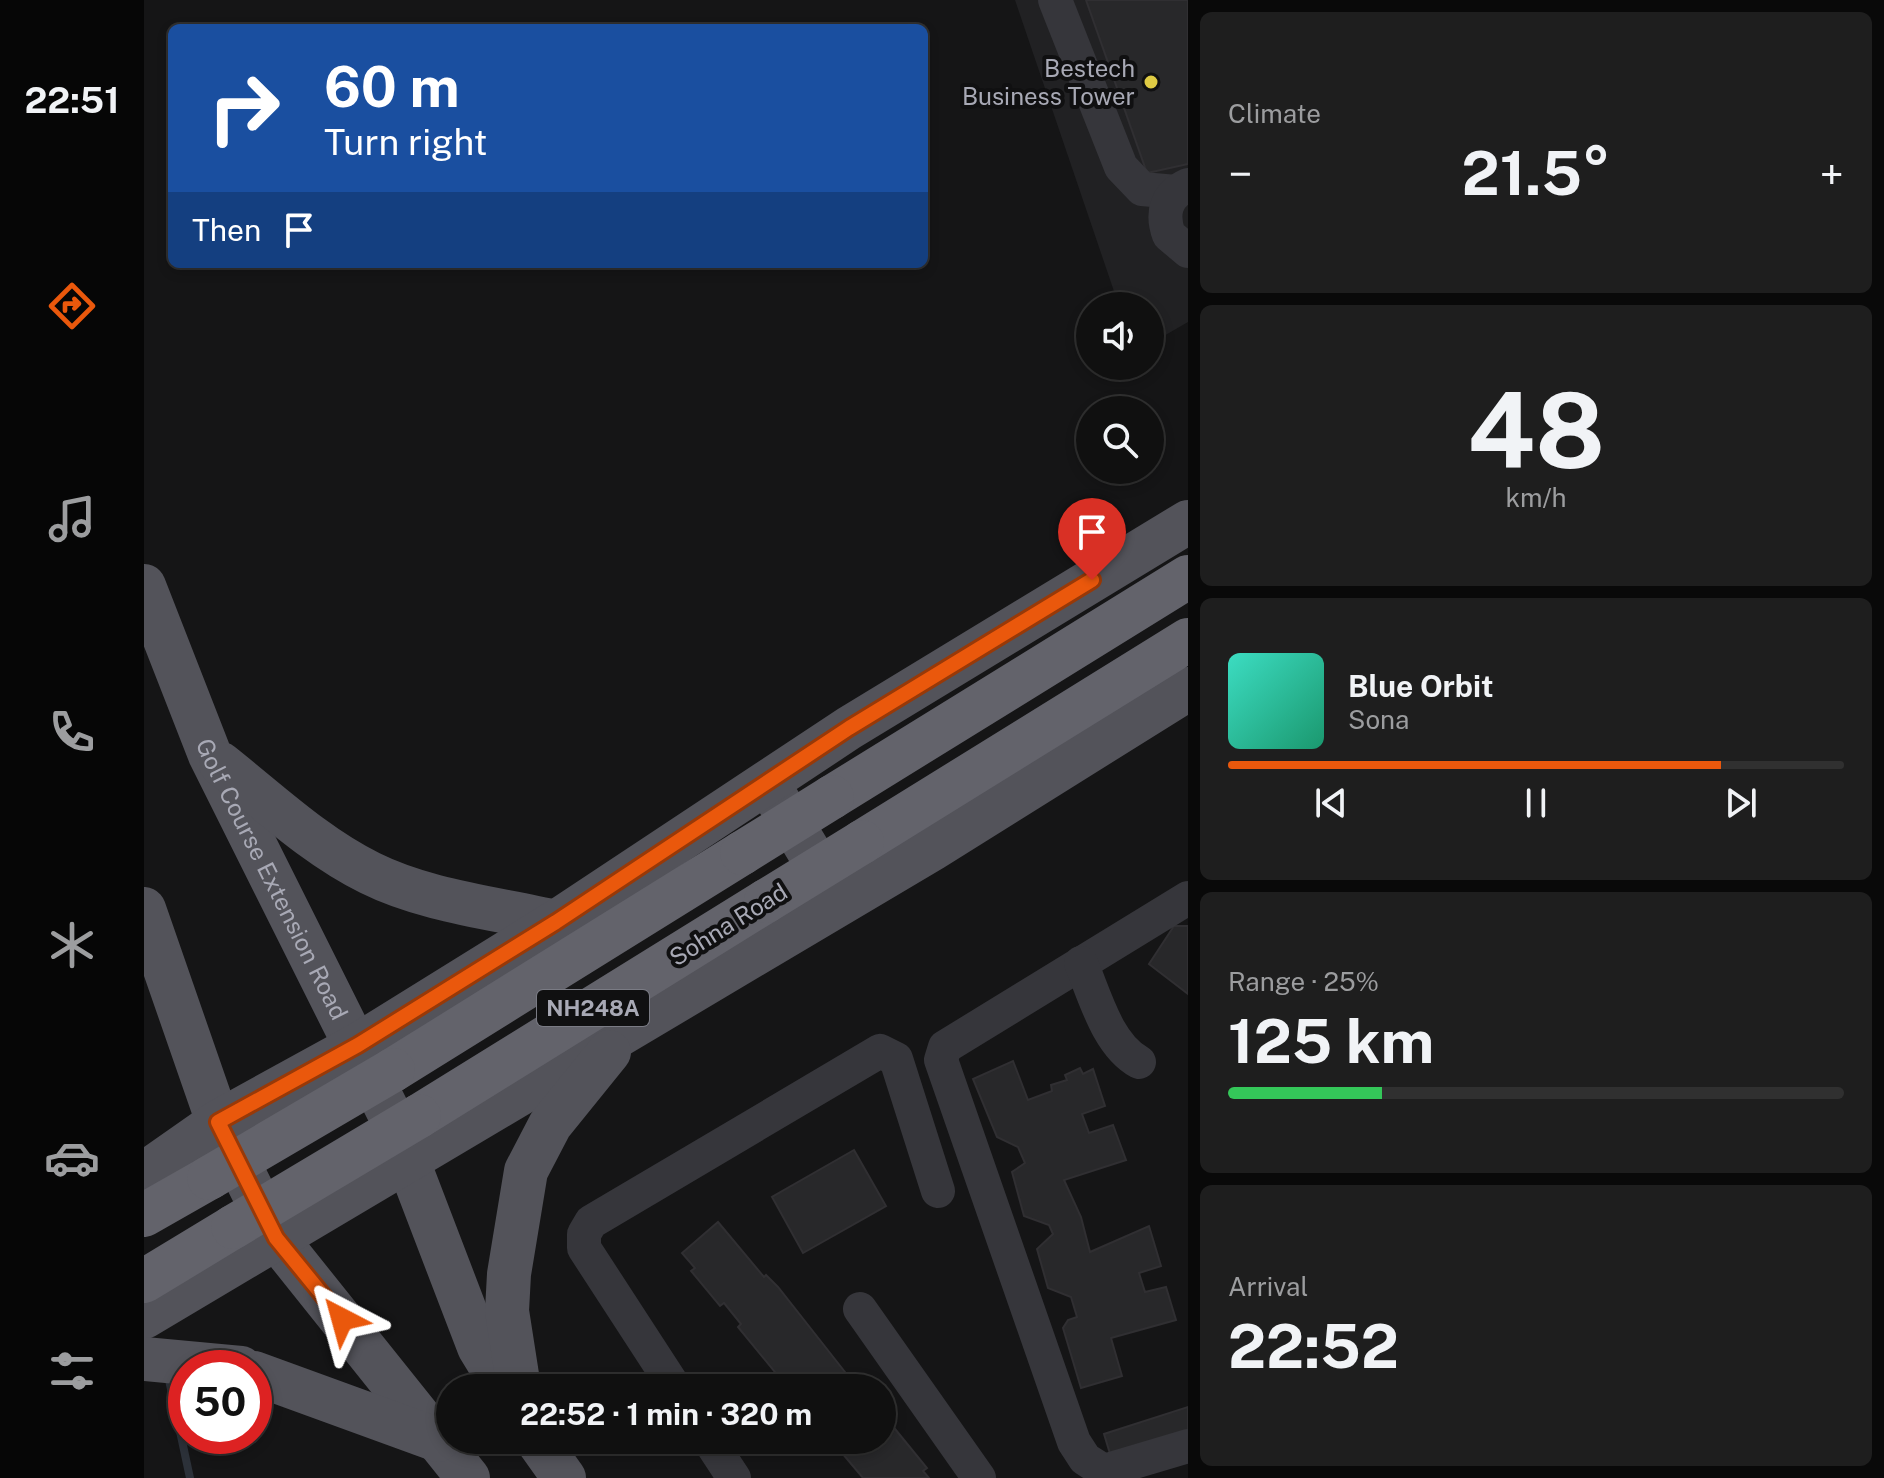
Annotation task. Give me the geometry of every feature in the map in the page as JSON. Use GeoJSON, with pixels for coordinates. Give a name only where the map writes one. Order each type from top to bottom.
{"type":"FeatureCollection","features":[{"type":"Feature","properties":{"kind":"highway","name":"NH248A"},"geometry":{"type":"LineString","coordinates":[[144,1215],[393,1070],[1188,577]]}},
{"type":"Feature","properties":{"kind":"highway","name":"Sohna Road"},"geometry":{"type":"LineString","coordinates":[[144,1281],[419,1116],[1188,640]]}},
{"type":"Feature","properties":{"kind":"main road"},"geometry":{"type":"LineString","coordinates":[[144,1174],[218,1122],[358,1045],[556,922],[849,728],[1188,522]]}},
{"type":"Feature","properties":{"kind":"main road","name":"Golf Course Extension Road"},"geometry":{"type":"LineString","coordinates":[[144,586],[210,755],[358,1045],[410,1159],[479,1347],[495,1374]]}},
{"type":"Feature","properties":{"kind":"main road"},"geometry":{"type":"LineString","coordinates":[[144,1317],[841,903],[1188,689]]}},
{"type":"Feature","properties":{"kind":"main road"},"geometry":{"type":"LineString","coordinates":[[210,755],[324,846],[372,874],[417,890],[556,922]]}},
{"type":"Feature","properties":{"kind":"main road"},"geometry":{"type":"LineString","coordinates":[[767,782],[841,903]]}},
{"type":"Feature","properties":{"kind":"main road"},"geometry":{"type":"LineString","coordinates":[[144,909],[218,1122],[276,1238],[436,1438]]}},
{"type":"Feature","properties":{"kind":"main road"},"geometry":{"type":"LineString","coordinates":[[517,1374],[507,1311],[509,1274],[526,1171],[550,1125],[628,1028]]}},
{"type":"Feature","properties":{"kind":"main road"},"geometry":{"type":"LineString","coordinates":[[144,1359],[168,1361]]}},
{"type":"Feature","properties":{"kind":"main road"},"geometry":{"type":"LineString","coordinates":[[272,1380],[436,1439]]}},
{"type":"Feature","properties":{"kind":"main road"},"geometry":{"type":"LineString","coordinates":[[449,1454],[468,1478]]}},
{"type":"Feature","properties":{"kind":"main road"},"geometry":{"type":"LineString","coordinates":[[547,1454],[564,1478]]}},
{"type":"Feature","properties":{"kind":"street"},"geometry":{"type":"LineString","coordinates":[[1055,0],[1121,167],[1142,189],[1182,188]]}},
{"type":"Feature","properties":{"kind":"street"},"geometry":{"type":"LineString","coordinates":[[1182,188],[1168,201],[1164,224],[1176,244],[1188,251]]}},
{"type":"Feature","properties":{"kind":"street"},"geometry":{"type":"LineString","coordinates":[[1188,898],[945,1047],[941,1060],[1074,1442],[1085,1459],[1104,1471],[1188,1446]]}},
{"type":"Feature","properties":{"kind":"street"},"geometry":{"type":"LineString","coordinates":[[1081,963],[1109,1029],[1128,1055],[1139,1062]]}},
{"type":"Feature","properties":{"kind":"street"},"geometry":{"type":"LineString","coordinates":[[666,1374],[584,1248],[584,1234],[591,1222],[880,1051],[896,1059],[938,1191]]}},
{"type":"Feature","properties":{"kind":"street"},"geometry":{"type":"LineString","coordinates":[[860,1309],[979,1478]]}},
{"type":"Feature","properties":{"kind":"street"},"geometry":{"type":"LineString","coordinates":[[718,1454],[734,1478]]}},
{"type":"Feature","properties":{"kind":"shaded area"},"geometry":{"type":"Polygon","coordinates":[[[1015,0],[1188,0],[1188,322],[1164,336],[1164,292],[1114,292],[1015,0]]]}},
{"type":"Feature","properties":{"kind":"building","name":"Bestech Business Tower"},"geometry":{"type":"Polygon","coordinates":[[[1086,0],[1188,0],[1188,164],[1147,173],[1086,0]]]}},
{"type":"Feature","properties":{"kind":"building"},"geometry":{"type":"Polygon","coordinates":[[[1174,926],[1188,926],[1188,994],[1149,964],[1174,926]]]}},
{"type":"Feature","properties":{"kind":"building"},"geometry":{"type":"Polygon","coordinates":[[[1013,1061],[1028,1100],[1052,1091],[1051,1085],[1067,1080],[1065,1075],[1080,1068],[1083,1074],[1093,1069],[1105,1106],[1082,1114],[1089,1133],[1113,1125],[1126,1160],[1064,1180],[1081,1217],[1090,1252],[1149,1226],[1161,1266],[1139,1273],[1145,1292],[1166,1287],[1176,1320],[1111,1338],[1122,1376],[1081,1388],[1063,1328],[1068,1320],[1077,1317],[1071,1297],[1048,1288],[1037,1249],[1053,1234],[1049,1225],[1024,1216],[1012,1172],[1025,1163],[1018,1147],[997,1137],[973,1079],[1013,1061]]]}},
{"type":"Feature","properties":{"kind":"building"},"geometry":{"type":"Polygon","coordinates":[[[854,1150],[886,1206],[803,1253],[772,1197],[854,1150]]]}},
{"type":"Feature","properties":{"kind":"building"},"geometry":{"type":"Polygon","coordinates":[[[718,1222],[764,1277],[766,1275],[778,1287],[847,1374],[777,1374],[738,1327],[741,1324],[724,1303],[720,1306],[691,1271],[695,1268],[682,1253],[718,1222]]]}},
{"type":"Feature","properties":{"kind":"building"},"geometry":{"type":"Polygon","coordinates":[[[1188,1407],[1188,1433],[1111,1457],[1104,1434],[1188,1407]]]}},
{"type":"Feature","properties":{"kind":"building"},"geometry":{"type":"Polygon","coordinates":[[[896,1430],[927,1468],[923,1471],[929,1478],[863,1478],[843,1454],[896,1454],[896,1430]]]}},
{"type":"Feature","properties":{"kind":"waterway"},"geometry":{"type":"LineString","coordinates":[[185,1454],[190,1478]]}},
{"type":"Feature","properties":{"kind":"place","name":"Bestech Business Tower"},"geometry":{"type":"Point","coordinates":[1151,82]}},
{"type":"Feature","properties":{"kind":"route"},"geometry":{"type":"LineString","coordinates":[[342,1319],[276,1238],[218,1122],[358,1045],[556,922],[849,728],[1092,580]]}}]}
